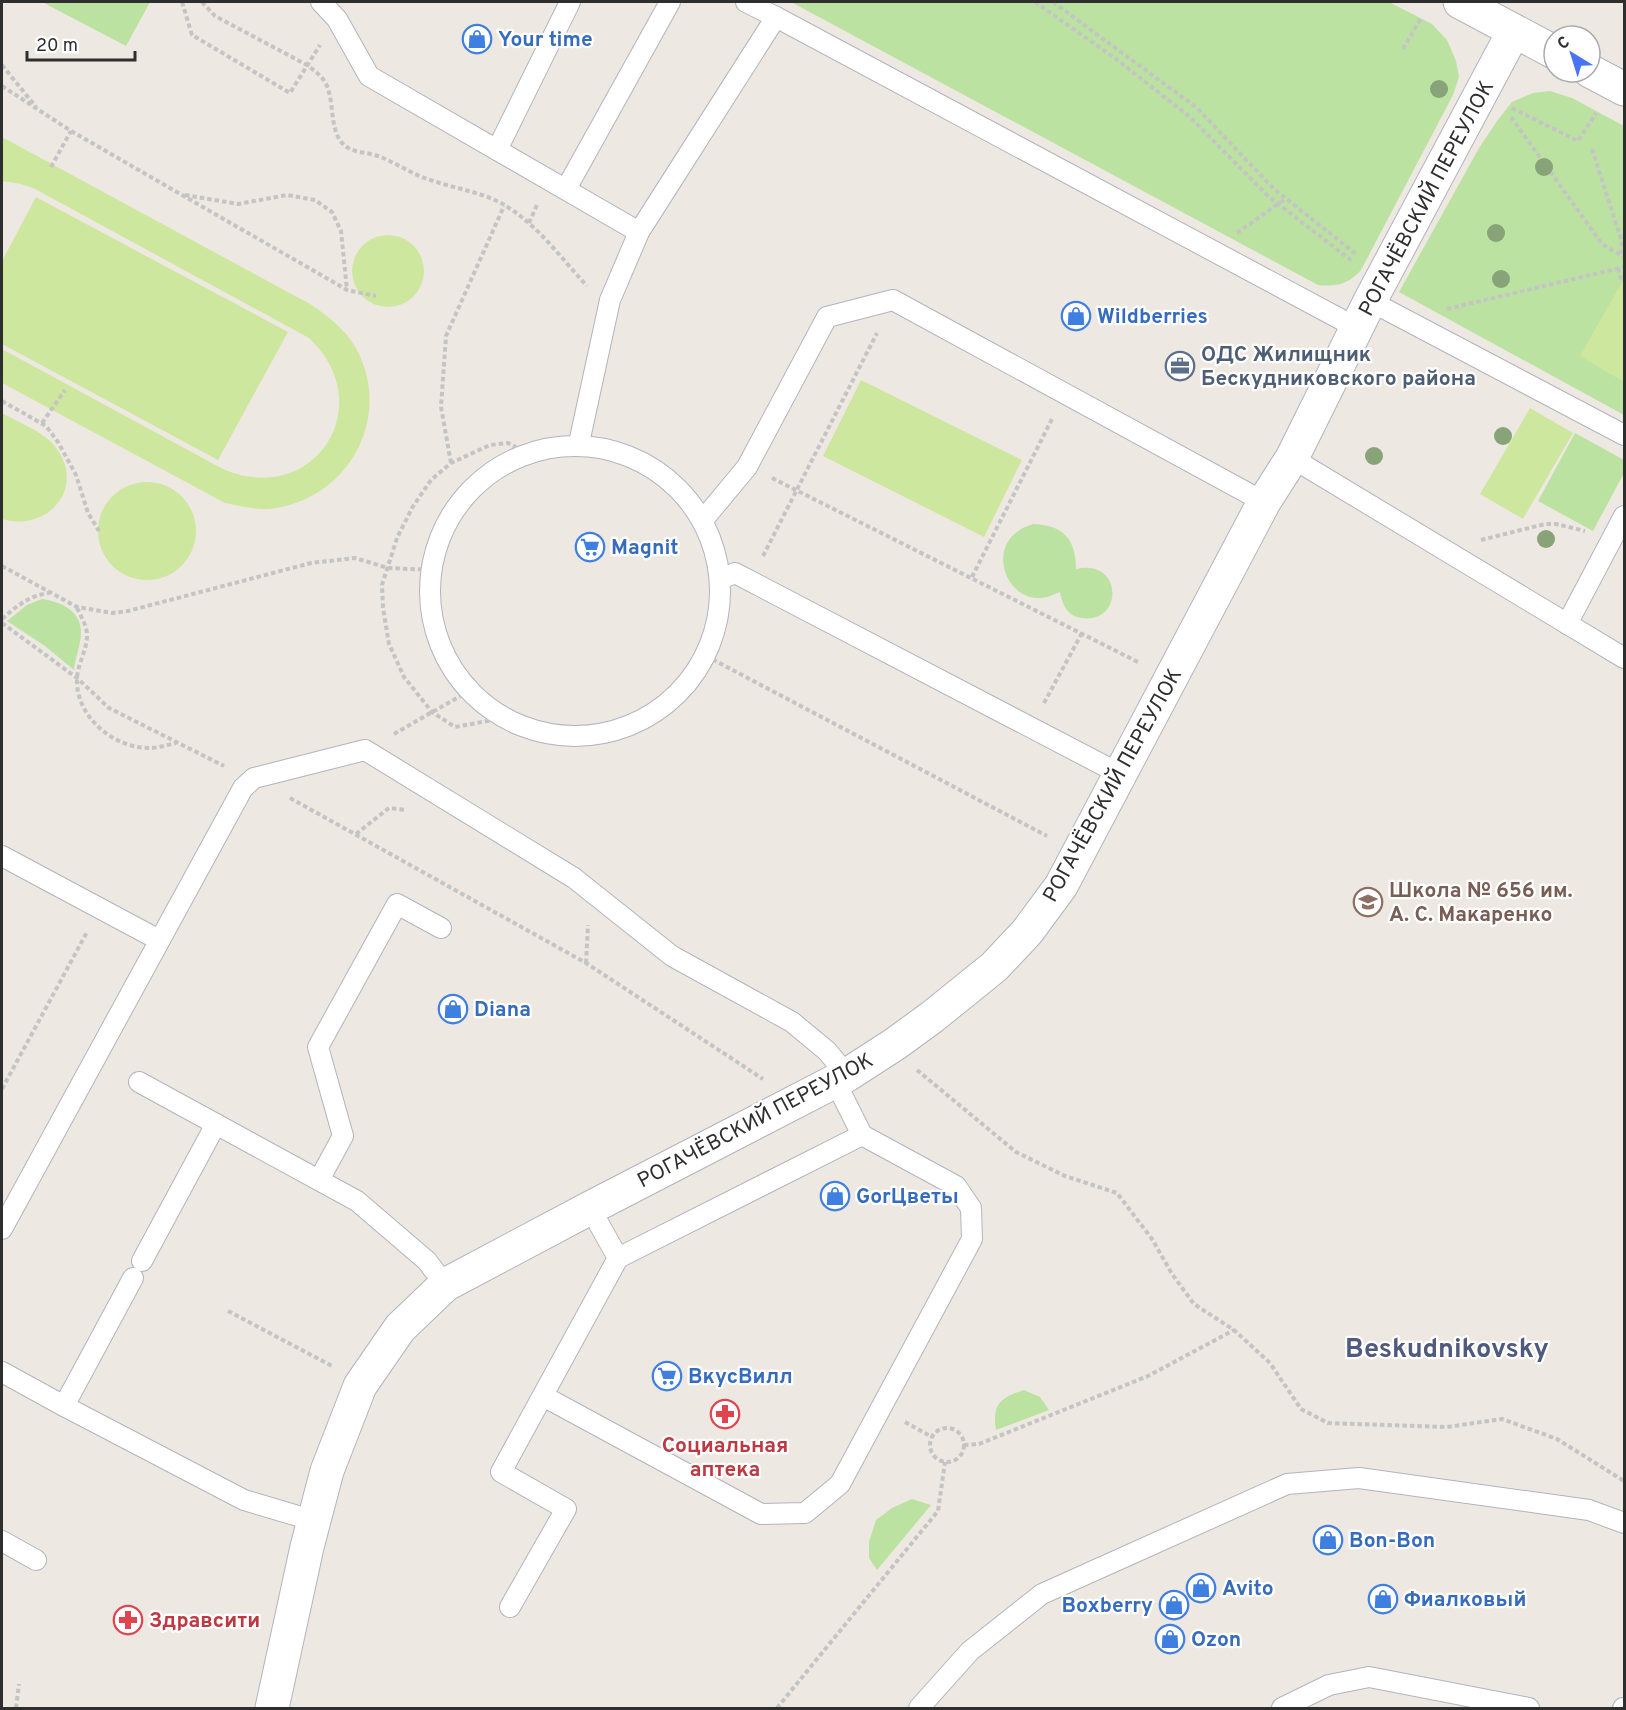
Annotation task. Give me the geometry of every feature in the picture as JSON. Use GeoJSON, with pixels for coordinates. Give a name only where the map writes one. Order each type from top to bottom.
{"type":"FeatureCollection","features":[{"type":"Feature","properties":{"kind":"street"},"geometry":{"type":"LineString","coordinates":[[1460,2],[1542,46]]}},
{"type":"Feature","properties":{"kind":"street","name":"РОГАЧЁВСКИЙ ПЕРЕУЛОК"},"geometry":{"type":"LineString","coordinates":[[272,1708],[307,1547],[327,1471],[360,1386],[400,1328],[445,1285],[841,1078],[895,1044],[994,967],[1027,932],[1061,886],[1264,502],[1292,458],[1364,314],[1514,31]]}},
{"type":"Feature","properties":{"kind":"street"},"geometry":{"type":"LineString","coordinates":[[1602,77],[1624,89]]}},
{"type":"Feature","properties":{"kind":"lane"},"geometry":{"type":"LineString","coordinates":[[321,2],[336,19],[369,76],[639,232]]}},
{"type":"Feature","properties":{"kind":"lane"},"geometry":{"type":"LineString","coordinates":[[497,150],[570,2]]}},
{"type":"Feature","properties":{"kind":"lane"},"geometry":{"type":"LineString","coordinates":[[566,189],[670,2]]}},
{"type":"Feature","properties":{"kind":"lane"},"geometry":{"type":"LineString","coordinates":[[746,2],[1213,251],[1364,314],[1405,319],[1624,435]]}},
{"type":"Feature","properties":{"kind":"lane"},"geometry":{"type":"LineString","coordinates":[[579,443],[610,300],[639,232],[776,18]]}},
{"type":"Feature","properties":{"kind":"lane"},"geometry":{"type":"LineString","coordinates":[[703,520],[747,467],[827,317],[893,300],[1264,502]]}},
{"type":"Feature","properties":{"kind":"lane"},"geometry":{"type":"LineString","coordinates":[[579,443],[636,458],[675,483],[703,520],[721,579],[719,618],[706,656],[679,694],[640,721],[595,735],[549,734],[504,718],[469,691],[445,657],[432,618],[430,576],[440,537],[461,501],[490,472],[527,453],[579,443]]}},
{"type":"Feature","properties":{"kind":"lane"},"geometry":{"type":"LineString","coordinates":[[1292,458],[1624,658]]}},
{"type":"Feature","properties":{"kind":"lane"},"geometry":{"type":"LineString","coordinates":[[1568,624],[1624,516]]}},
{"type":"Feature","properties":{"kind":"lane"},"geometry":{"type":"LineString","coordinates":[[721,579],[735,573],[1120,774]]}},
{"type":"Feature","properties":{"kind":"lane"},"geometry":{"type":"LineString","coordinates":[[2,1229],[243,788],[254,778],[365,750],[574,878],[672,956],[792,1022],[827,1051],[841,1078],[862,1136],[956,1186],[971,1208],[972,1239],[840,1484],[805,1513],[760,1514],[543,1396]]}},
{"type":"Feature","properties":{"kind":"lane"},"geometry":{"type":"LineString","coordinates":[[2,856],[159,940]]}},
{"type":"Feature","properties":{"kind":"lane"},"geometry":{"type":"LineString","coordinates":[[319,1180],[343,1136],[318,1047],[397,904],[441,928]]}},
{"type":"Feature","properties":{"kind":"lane"},"geometry":{"type":"LineString","coordinates":[[140,1082],[357,1200],[427,1261],[445,1285]]}},
{"type":"Feature","properties":{"kind":"lane"},"geometry":{"type":"LineString","coordinates":[[142,1261],[216,1124]]}},
{"type":"Feature","properties":{"kind":"lane"},"geometry":{"type":"LineString","coordinates":[[510,1607],[566,1509],[501,1472],[618,1258],[862,1136]]}},
{"type":"Feature","properties":{"kind":"lane"},"geometry":{"type":"LineString","coordinates":[[590,1208],[618,1258]]}},
{"type":"Feature","properties":{"kind":"lane"},"geometry":{"type":"LineString","coordinates":[[64,1406],[133,1278]]}},
{"type":"Feature","properties":{"kind":"lane"},"geometry":{"type":"LineString","coordinates":[[2,1372],[244,1500],[315,1521]]}},
{"type":"Feature","properties":{"kind":"lane"},"geometry":{"type":"LineString","coordinates":[[919,1708],[970,1651],[1042,1594],[1287,1484],[1359,1478],[1589,1510],[1624,1523]]}},
{"type":"Feature","properties":{"kind":"lane"},"geometry":{"type":"LineString","coordinates":[[2,1541],[36,1560]]}},
{"type":"Feature","properties":{"kind":"lane"},"geometry":{"type":"LineString","coordinates":[[1282,1708],[1329,1685],[1370,1677],[1529,1708]]}},
{"type":"Feature","properties":{"kind":"path"},"geometry":{"type":"LineString","coordinates":[[182,2],[192,35],[291,93],[336,19]]}},
{"type":"Feature","properties":{"kind":"path"},"geometry":{"type":"LineString","coordinates":[[202,2],[215,16],[307,65],[321,76],[328,87],[337,134],[343,145],[398,164],[416,174],[486,196],[504,206],[529,223],[594,294],[610,300]]}},
{"type":"Feature","properties":{"kind":"path"},"geometry":{"type":"LineString","coordinates":[[1035,2],[1116,59],[1190,117],[1268,196],[1353,261]]}},
{"type":"Feature","properties":{"kind":"path"},"geometry":{"type":"LineString","coordinates":[[1053,2],[1197,108],[1274,189],[1356,254]]}},
{"type":"Feature","properties":{"kind":"path"},"geometry":{"type":"LineString","coordinates":[[1402,49],[1421,18]]}},
{"type":"Feature","properties":{"kind":"path"},"geometry":{"type":"LineString","coordinates":[[2,65],[39,110]]}},
{"type":"Feature","properties":{"kind":"path"},"geometry":{"type":"LineString","coordinates":[[2,86],[71,131],[347,290],[376,296]]}},
{"type":"Feature","properties":{"kind":"path"},"geometry":{"type":"LineString","coordinates":[[1509,106],[1578,141],[1597,111]]}},
{"type":"Feature","properties":{"kind":"path"},"geometry":{"type":"LineString","coordinates":[[1511,117],[1602,244],[1623,256]]}},
{"type":"Feature","properties":{"kind":"path"},"geometry":{"type":"LineString","coordinates":[[51,166],[71,131]]}},
{"type":"Feature","properties":{"kind":"path"},"geometry":{"type":"LineString","coordinates":[[1592,149],[1622,242],[1623,256]]}},
{"type":"Feature","properties":{"kind":"path"},"geometry":{"type":"LineString","coordinates":[[180,194],[238,204],[287,195],[315,200],[332,212],[340,231],[347,290]]}},
{"type":"Feature","properties":{"kind":"path"},"geometry":{"type":"LineString","coordinates":[[1213,251],[1285,199]]}},
{"type":"Feature","properties":{"kind":"path"},"geometry":{"type":"LineString","coordinates":[[451,463],[441,407],[446,336],[504,206]]}},
{"type":"Feature","properties":{"kind":"path"},"geometry":{"type":"LineString","coordinates":[[1405,319],[1624,267]]}},
{"type":"Feature","properties":{"kind":"path"},"geometry":{"type":"LineString","coordinates":[[1618,268],[1622,282]]}},
{"type":"Feature","properties":{"kind":"path"},"geometry":{"type":"LineString","coordinates":[[750,582],[893,300]]}},
{"type":"Feature","properties":{"kind":"path"},"geometry":{"type":"LineString","coordinates":[[42,423],[65,390]]}},
{"type":"Feature","properties":{"kind":"path"},"geometry":{"type":"LineString","coordinates":[[972,577],[1065,393]]}},
{"type":"Feature","properties":{"kind":"path"},"geometry":{"type":"LineString","coordinates":[[2,401],[42,423],[58,442],[76,475],[88,513],[99,531]]}},
{"type":"Feature","properties":{"kind":"path"},"geometry":{"type":"LineString","coordinates":[[504,718],[455,727],[432,712],[404,677],[388,644],[382,608],[382,585],[397,538],[412,508],[431,480],[451,463],[490,445],[508,443],[527,453]]}},
{"type":"Feature","properties":{"kind":"path"},"geometry":{"type":"LineString","coordinates":[[747,467],[972,577],[1138,662]]}},
{"type":"Feature","properties":{"kind":"path"},"geometry":{"type":"LineString","coordinates":[[1455,556],[1484,538],[1545,524],[1588,531],[1611,541]]}},
{"type":"Feature","properties":{"kind":"path"},"geometry":{"type":"LineString","coordinates":[[2,566],[77,607],[112,613],[128,611],[311,562],[355,558],[388,568],[432,570]]}},
{"type":"Feature","properties":{"kind":"path"},"geometry":{"type":"LineString","coordinates":[[51,593],[35,595],[22,602],[2,621],[77,678],[109,708],[215,762],[254,778],[586,963],[766,1080]]}},
{"type":"Feature","properties":{"kind":"path"},"geometry":{"type":"LineString","coordinates":[[77,607],[87,633],[77,678],[78,691],[84,708],[97,726],[111,738],[127,744],[148,748],[176,743]]}},
{"type":"Feature","properties":{"kind":"path"},"geometry":{"type":"LineString","coordinates":[[1030,728],[1082,633]]}},
{"type":"Feature","properties":{"kind":"path"},"geometry":{"type":"LineString","coordinates":[[706,656],[1053,839]]}},
{"type":"Feature","properties":{"kind":"path"},"geometry":{"type":"LineString","coordinates":[[365,750],[469,691]]}},
{"type":"Feature","properties":{"kind":"path"},"geometry":{"type":"LineString","coordinates":[[356,834],[389,808],[412,811]]}},
{"type":"Feature","properties":{"kind":"path"},"geometry":{"type":"LineString","coordinates":[[2,1089],[100,908]]}},
{"type":"Feature","properties":{"kind":"path"},"geometry":{"type":"LineString","coordinates":[[586,963],[588,920]]}},
{"type":"Feature","properties":{"kind":"path"},"geometry":{"type":"LineString","coordinates":[[916,1070],[1016,1152],[1065,1176],[1117,1193],[1152,1239],[1172,1274],[1194,1304],[1234,1330],[1270,1363],[1301,1409],[1328,1423],[1447,1427],[1502,1419],[1557,1439],[1624,1481]]}},
{"type":"Feature","properties":{"kind":"path"},"geometry":{"type":"LineString","coordinates":[[228,1311],[339,1369]]}},
{"type":"Feature","properties":{"kind":"path"},"geometry":{"type":"LineString","coordinates":[[964,1445],[979,1444],[1148,1376],[1234,1330]]}},
{"type":"Feature","properties":{"kind":"path"},"geometry":{"type":"LineString","coordinates":[[945,1428],[955,1429],[962,1436],[964,1445],[958,1458],[945,1462],[936,1458],[930,1443],[936,1431],[945,1428]]}},
{"type":"Feature","properties":{"kind":"path"},"geometry":{"type":"LineString","coordinates":[[777,1708],[938,1511],[945,1462]]}},
{"type":"Feature","properties":{"kind":"path"},"geometry":{"type":"LineString","coordinates":[[16,1708],[19,1684]]}},
{"type":"Feature","properties":{"kind":"green space"},"geometry":{"type":"Polygon","coordinates":[[[42,2],[150,2],[126,46],[42,2]]]}},
{"type":"Feature","properties":{"kind":"green space"},"geometry":{"type":"Polygon","coordinates":[[[791,2],[1389,2],[1432,24],[1447,40],[1456,61],[1459,77],[1453,95],[1361,270],[1352,279],[1342,284],[1318,285],[791,2]]]}},
{"type":"Feature","properties":{"kind":"green space"},"geometry":{"type":"Polygon","coordinates":[[[1550,91],[1572,98],[1624,126],[1624,415],[1399,292],[1479,148],[1497,121],[1512,102],[1533,93],[1550,91]]]}},
{"type":"Feature","properties":{"kind":"green space"},"geometry":{"type":"Polygon","coordinates":[[[2,137],[310,304],[330,318],[356,348],[366,375],[370,401],[366,427],[356,451],[342,473],[322,490],[298,502],[270,509],[248,508],[225,503],[2,383],[2,349],[221,468],[254,477],[283,475],[308,464],[326,445],[337,421],[339,393],[330,365],[309,338],[35,189],[2,181],[2,137]]]}},
{"type":"Feature","properties":{"kind":"green space"},"geometry":{"type":"Polygon","coordinates":[[[36,197],[288,332],[218,460],[2,344],[2,261],[36,197]]]}},
{"type":"Feature","properties":{"kind":"green space"},"geometry":{"type":"Polygon","coordinates":[[[388,235],[408,241],[418,251],[424,271],[418,291],[408,301],[388,307],[368,301],[358,291],[352,271],[358,251],[368,241],[388,235]]]}},
{"type":"Feature","properties":{"kind":"green space"},"geometry":{"type":"Polygon","coordinates":[[[1622,282],[1624,283],[1624,382],[1580,356],[1622,282]]]}},
{"type":"Feature","properties":{"kind":"green space"},"geometry":{"type":"Polygon","coordinates":[[[861,380],[1022,460],[984,537],[823,456],[861,380]]]}},
{"type":"Feature","properties":{"kind":"green space"},"geometry":{"type":"Polygon","coordinates":[[[1530,408],[1573,433],[1523,519],[1480,494],[1530,408]]]}},
{"type":"Feature","properties":{"kind":"green space"},"geometry":{"type":"Polygon","coordinates":[[[2,413],[48,439],[59,452],[65,467],[67,481],[63,494],[46,514],[33,520],[2,519],[2,413]]]}},
{"type":"Feature","properties":{"kind":"green space"},"geometry":{"type":"Polygon","coordinates":[[[1575,433],[1624,460],[1624,473],[1593,531],[1538,501],[1575,433]]]}},
{"type":"Feature","properties":{"kind":"green space"},"geometry":{"type":"Polygon","coordinates":[[[147,482],[166,486],[182,496],[192,512],[196,531],[192,550],[182,566],[166,576],[147,580],[128,576],[112,566],[102,550],[98,531],[102,512],[112,496],[128,486],[147,482]]]}},
{"type":"Feature","properties":{"kind":"green space"},"geometry":{"type":"Polygon","coordinates":[[[1033,524],[1052,527],[1066,536],[1074,549],[1076,569],[1091,568],[1103,573],[1110,581],[1111,602],[1105,611],[1096,617],[1077,617],[1069,612],[1062,601],[1060,592],[1047,597],[1033,598],[1012,585],[1003,562],[1004,550],[1010,539],[1021,529],[1033,524]]]}},
{"type":"Feature","properties":{"kind":"green space"},"geometry":{"type":"Polygon","coordinates":[[[42,599],[59,603],[77,617],[81,632],[74,670],[45,646],[7,621],[27,605],[42,599]]]}},
{"type":"Feature","properties":{"kind":"green space"},"geometry":{"type":"Polygon","coordinates":[[[1024,1390],[1040,1397],[1049,1410],[996,1430],[995,1414],[1000,1403],[1009,1396],[1024,1390]]]}},
{"type":"Feature","properties":{"kind":"green space"},"geometry":{"type":"Polygon","coordinates":[[[912,1499],[931,1505],[877,1570],[869,1558],[869,1542],[876,1520],[892,1508],[912,1499]]]}},
{"type":"Feature","properties":{"kind":"place","name":"Your time"},"geometry":{"type":"Point","coordinates":[477,39]}},
{"type":"Feature","properties":{"kind":"place","name":"Wildberries"},"geometry":{"type":"Point","coordinates":[1076,316]}},
{"type":"Feature","properties":{"kind":"place","name":"ОДС Жилищник Бескудниковского района"},"geometry":{"type":"Point","coordinates":[1180,366]}},
{"type":"Feature","properties":{"kind":"place","name":"Magnit"},"geometry":{"type":"Point","coordinates":[590,547]}},
{"type":"Feature","properties":{"kind":"place","name":"Школа № 656 им. А. С. Макаренко"},"geometry":{"type":"Point","coordinates":[1368,902]}},
{"type":"Feature","properties":{"kind":"place","name":"Diana"},"geometry":{"type":"Point","coordinates":[453,1009]}},
{"type":"Feature","properties":{"kind":"place","name":"GorЦветы"},"geometry":{"type":"Point","coordinates":[835,1196]}},
{"type":"Feature","properties":{"kind":"place","name":"ВкусВилл"},"geometry":{"type":"Point","coordinates":[667,1376]}},
{"type":"Feature","properties":{"kind":"place","name":"Социальная аптека"},"geometry":{"type":"Point","coordinates":[725,1414]}},
{"type":"Feature","properties":{"kind":"place","name":"Bon-Bon"},"geometry":{"type":"Point","coordinates":[1328,1540]}},
{"type":"Feature","properties":{"kind":"place","name":"Avito"},"geometry":{"type":"Point","coordinates":[1201,1588]}},
{"type":"Feature","properties":{"kind":"place","name":"Фиалковый"},"geometry":{"type":"Point","coordinates":[1383,1599]}},
{"type":"Feature","properties":{"kind":"place","name":"Boxberry"},"geometry":{"type":"Point","coordinates":[1174,1605]}},
{"type":"Feature","properties":{"kind":"place","name":"Здравсити"},"geometry":{"type":"Point","coordinates":[128,1620]}},
{"type":"Feature","properties":{"kind":"place","name":"Ozon"},"geometry":{"type":"Point","coordinates":[1170,1639]}},
{"type":"Feature","properties":{"kind":"district","name":"Beskudnikovsky"},"geometry":{"type":"Point","coordinates":[1447,1348]}}]}
